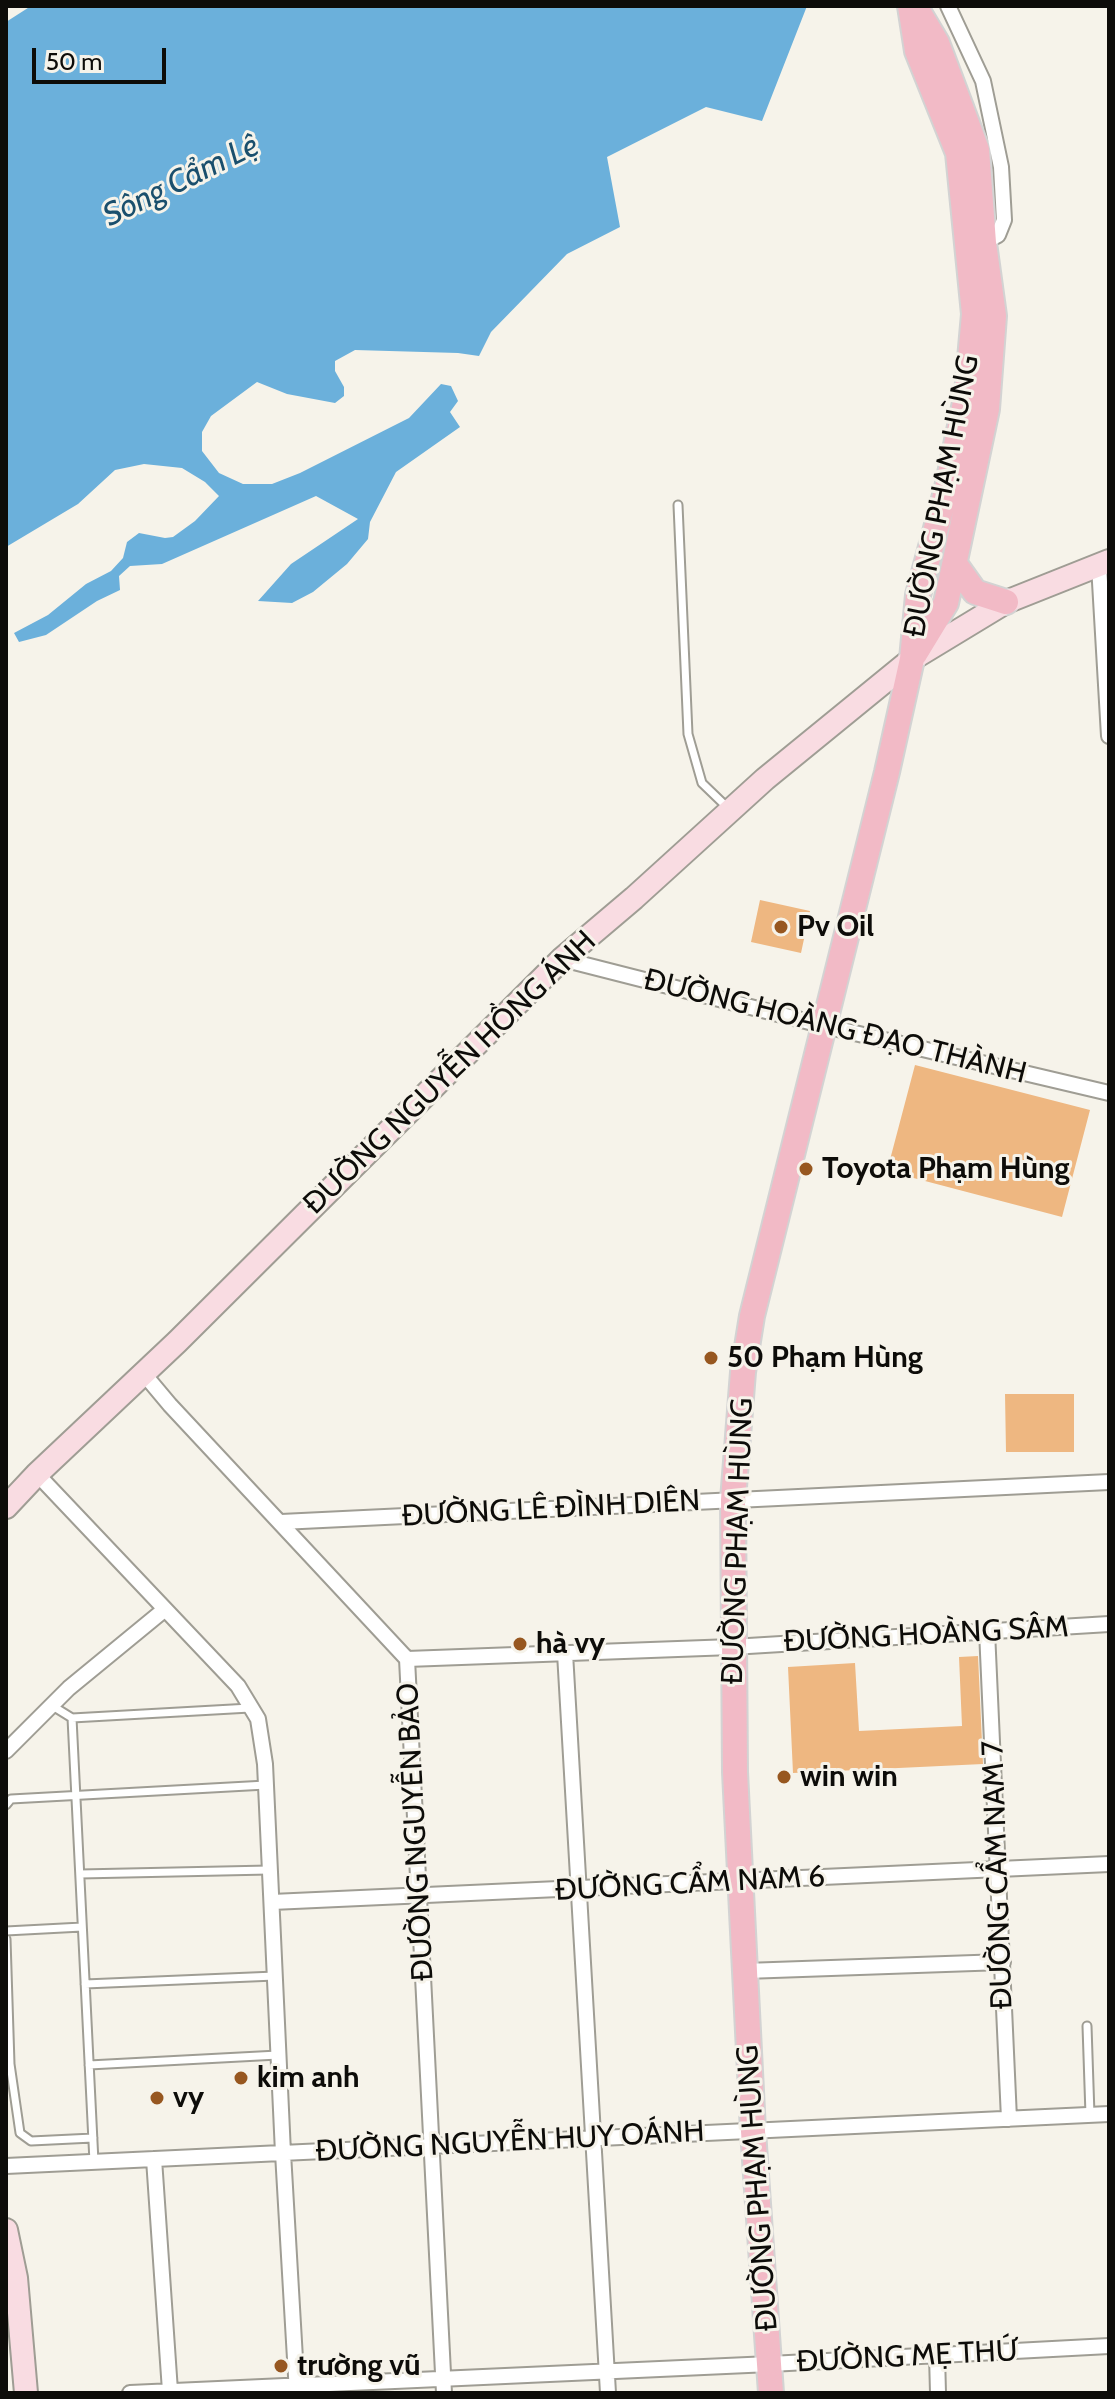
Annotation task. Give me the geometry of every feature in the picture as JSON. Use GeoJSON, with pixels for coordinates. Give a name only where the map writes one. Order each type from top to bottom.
{"type":"FeatureCollection","features":[{"type":"Feature","properties":{"kind":"main road","name":"ĐƯỜNG PHẠM HÙNG"},"geometry":{"type":"LineString","coordinates":[[912,6],[917,51],[958,153],[994,316],[987,409],[946,603],[912,659]]}},
{"type":"Feature","properties":{"kind":"main road","name":"ĐƯỜNG PHẠM HÙNG"},"geometry":{"type":"LineString","coordinates":[[771,2393],[753,2131],[732,1647],[733,1500],[743,1372],[763,1264],[825,1026],[912,659],[918,595],[947,488],[967,393],[976,245]]}},
{"type":"Feature","properties":{"kind":"main road"},"geometry":{"type":"LineString","coordinates":[[955,564],[975,592],[1006,602]]}},
{"type":"Feature","properties":{"kind":"street"},"geometry":{"type":"LineString","coordinates":[[948,6],[983,81],[1001,167],[1004,220],[998,235],[976,245]]}},
{"type":"Feature","properties":{"kind":"street"},"geometry":{"type":"LineString","coordinates":[[1104,563],[1109,736]]}},
{"type":"Feature","properties":{"kind":"street","name":"ĐƯỜNG NGUYỄN HỒNG ÁNH"},"geometry":{"type":"LineString","coordinates":[[6,1507],[562,959],[730,810],[912,659],[1006,602],[1104,563]]}},
{"type":"Feature","properties":{"kind":"street","name":"ĐƯỜNG HOÀNG ĐẠO THÀNH"},"geometry":{"type":"LineString","coordinates":[[562,959],[825,1026],[1109,1093]]}},
{"type":"Feature","properties":{"kind":"street","name":"ĐƯỜNG NGUYỄN BẢO"},"geometry":{"type":"LineString","coordinates":[[144,1374],[407,1659],[444,2386]]}},
{"type":"Feature","properties":{"kind":"street"},"geometry":{"type":"LineString","coordinates":[[37,1474],[238,1686],[252,1707],[263,1737],[297,2389]]}},
{"type":"Feature","properties":{"kind":"street","name":"ĐƯỜNG LÊ ĐÌNH DIÊN"},"geometry":{"type":"LineString","coordinates":[[281,1522],[1109,1482]]}},
{"type":"Feature","properties":{"kind":"street"},"geometry":{"type":"LineString","coordinates":[[6,1751],[51,1705],[164,1610]]}},
{"type":"Feature","properties":{"kind":"street","name":"ĐƯỜNG HOÀNG SÂM"},"geometry":{"type":"LineString","coordinates":[[407,1659],[732,1647],[1109,1624]]}},
{"type":"Feature","properties":{"kind":"street","name":"ĐƯỜNG CẨM NAM 7"},"geometry":{"type":"LineString","coordinates":[[987,1631],[1009,2119]]}},
{"type":"Feature","properties":{"kind":"street"},"geometry":{"type":"LineString","coordinates":[[565,1653],[608,2393]]}},
{"type":"Feature","properties":{"kind":"street","name":"ĐƯỜNG CẨM NAM 6"},"geometry":{"type":"LineString","coordinates":[[272,1902],[1109,1864]]}},
{"type":"Feature","properties":{"kind":"street"},"geometry":{"type":"LineString","coordinates":[[745,1971],[1003,1962]]}},
{"type":"Feature","properties":{"kind":"street","name":"ĐƯỜNG NGUYỄN HUY OÁNH"},"geometry":{"type":"LineString","coordinates":[[6,2166],[1109,2114]]}},
{"type":"Feature","properties":{"kind":"street"},"geometry":{"type":"LineString","coordinates":[[154,2159],[170,2391]]}},
{"type":"Feature","properties":{"kind":"street"},"geometry":{"type":"LineString","coordinates":[[6,2230],[16,2278],[26,2393]]}},
{"type":"Feature","properties":{"kind":"street","name":"ĐƯỜNG MẸ THỨ"},"geometry":{"type":"LineString","coordinates":[[130,2393],[444,2386],[608,2371],[1109,2346]]}},
{"type":"Feature","properties":{"kind":"street"},"geometry":{"type":"LineString","coordinates":[[937,2355],[938,2393]]}},
{"type":"Feature","properties":{"kind":"lane"},"geometry":{"type":"LineString","coordinates":[[678,505],[688,734],[702,783],[730,810]]}},
{"type":"Feature","properties":{"kind":"lane"},"geometry":{"type":"LineString","coordinates":[[51,1705],[72,1718],[252,1707]]}},
{"type":"Feature","properties":{"kind":"lane"},"geometry":{"type":"LineString","coordinates":[[72,1718],[94,2162]]}},
{"type":"Feature","properties":{"kind":"lane"},"geometry":{"type":"LineString","coordinates":[[6,1805],[11,1799],[75,1794],[266,1785]]}},
{"type":"Feature","properties":{"kind":"lane"},"geometry":{"type":"LineString","coordinates":[[80,1874],[270,1870]]}},
{"type":"Feature","properties":{"kind":"lane"},"geometry":{"type":"LineString","coordinates":[[6,1931],[82,1927]]}},
{"type":"Feature","properties":{"kind":"lane"},"geometry":{"type":"LineString","coordinates":[[6,1939],[10,2064],[20,2133],[31,2141],[93,2138]]}},
{"type":"Feature","properties":{"kind":"lane"},"geometry":{"type":"LineString","coordinates":[[85,1984],[275,1976]]}},
{"type":"Feature","properties":{"kind":"lane"},"geometry":{"type":"LineString","coordinates":[[1087,2026],[1090,2115]]}},
{"type":"Feature","properties":{"kind":"lane"},"geometry":{"type":"LineString","coordinates":[[89,2065],[278,2055]]}},
{"type":"Feature","properties":{"kind":"water","name":"Sông Cẩm Lệ"},"geometry":{"type":"Polygon","coordinates":[[[31,6],[807,6],[762,121],[706,107],[607,157],[620,227],[567,254],[491,332],[479,356],[355,350],[335,361],[335,371],[344,387],[344,396],[335,403],[287,394],[257,382],[211,416],[202,432],[202,451],[219,473],[243,484],[272,484],[409,418],[441,384],[451,386],[458,401],[450,412],[460,427],[396,472],[370,522],[368,539],[347,564],[313,592],[292,603],[258,601],[291,564],[358,519],[316,496],[162,564],[130,566],[119,576],[120,590],[97,601],[46,635],[19,642],[14,633],[48,615],[86,584],[111,571],[123,558],[127,542],[139,533],[173,537],[195,521],[219,496],[205,482],[182,468],[144,464],[115,470],[78,504],[6,547],[6,22],[31,6]]]}},
{"type":"Feature","properties":{"kind":"building","name":"Pv Oil"},"geometry":{"type":"Polygon","coordinates":[[[760,900],[810,911],[801,953],[751,942],[760,900]]]}},
{"type":"Feature","properties":{"kind":"building"},"geometry":{"type":"Polygon","coordinates":[[[915,1065],[1090,1110],[1062,1217],[887,1171],[915,1065]]]}},
{"type":"Feature","properties":{"kind":"building"},"geometry":{"type":"Polygon","coordinates":[[[1005,1394],[1074,1394],[1074,1452],[1006,1452],[1005,1394]]]}},
{"type":"Feature","properties":{"kind":"building"},"geometry":{"type":"Polygon","coordinates":[[[978,1656],[983,1764],[793,1773],[788,1667],[855,1663],[859,1731],[962,1726],[959,1657],[978,1656]]]}},
{"type":"Feature","properties":{"kind":"place","name":"Pv Oil"},"geometry":{"type":"Point","coordinates":[781,927]}},
{"type":"Feature","properties":{"kind":"place","name":"Toyota Phạm Hùng"},"geometry":{"type":"Point","coordinates":[806,1169]}},
{"type":"Feature","properties":{"kind":"place","name":"50 Phạm Hùng"},"geometry":{"type":"Point","coordinates":[711,1358]}},
{"type":"Feature","properties":{"kind":"place","name":"hà vy"},"geometry":{"type":"Point","coordinates":[520,1644]}},
{"type":"Feature","properties":{"kind":"place","name":"win win"},"geometry":{"type":"Point","coordinates":[784,1777]}},
{"type":"Feature","properties":{"kind":"place","name":"kim anh"},"geometry":{"type":"Point","coordinates":[241,2078]}},
{"type":"Feature","properties":{"kind":"place","name":"vy"},"geometry":{"type":"Point","coordinates":[157,2098]}},
{"type":"Feature","properties":{"kind":"place","name":"trường vũ"},"geometry":{"type":"Point","coordinates":[281,2366]}}]}
